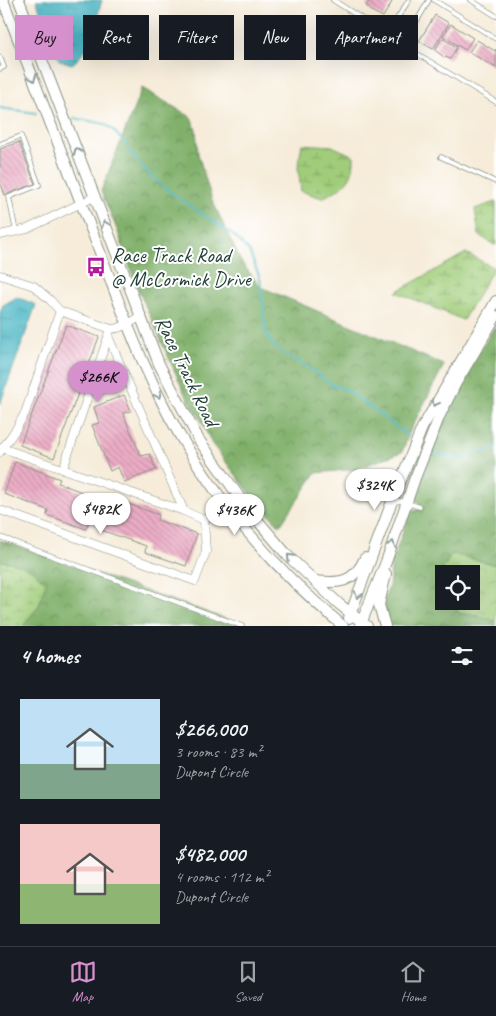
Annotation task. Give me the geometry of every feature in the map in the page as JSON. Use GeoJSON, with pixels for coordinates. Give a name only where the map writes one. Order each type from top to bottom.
{"type":"FeatureCollection","features":[{"type":"Feature","properties":{"kind":"main road","name":"Race Track Road"},"geometry":{"type":"LineString","coordinates":[[3,0],[127,324],[172,423],[193,458],[226,505],[272,560],[304,592],[344,626]]}},
{"type":"Feature","properties":{"kind":"main road","name":"Race Track Road"},"geometry":{"type":"LineString","coordinates":[[19,0],[159,364],[199,440],[217,467],[288,556],[362,624]]}},
{"type":"Feature","properties":{"kind":"main road"},"geometry":{"type":"LineString","coordinates":[[344,626],[351,614],[391,504],[426,420],[496,301]]}},
{"type":"Feature","properties":{"kind":"main road"},"geometry":{"type":"LineString","coordinates":[[362,624],[402,516],[413,504],[443,407],[496,316]]}},
{"type":"Feature","properties":{"kind":"main road"},"geometry":{"type":"LineString","coordinates":[[413,504],[406,489],[423,440],[426,420]]}},
{"type":"Feature","properties":{"kind":"main road"},"geometry":{"type":"LineString","coordinates":[[379,488],[388,489],[402,477]]}},
{"type":"Feature","properties":{"kind":"main road"},"geometry":{"type":"LineString","coordinates":[[315,581],[339,582],[358,572],[380,522],[391,504]]}},
{"type":"Feature","properties":{"kind":"main road"},"geometry":{"type":"LineString","coordinates":[[385,626],[379,605],[386,573],[386,562]]}},
{"type":"Feature","properties":{"kind":"street"},"geometry":{"type":"LineString","coordinates":[[0,235],[27,229],[94,197]]}},
{"type":"Feature","properties":{"kind":"street"},"geometry":{"type":"LineString","coordinates":[[0,275],[34,286],[60,311],[110,332],[184,511]]}},
{"type":"Feature","properties":{"kind":"street"},"geometry":{"type":"LineString","coordinates":[[60,311],[25,413],[1,450],[63,469],[184,511],[204,520]]}},
{"type":"Feature","properties":{"kind":"street"},"geometry":{"type":"LineString","coordinates":[[63,469],[110,332],[140,317]]}},
{"type":"Feature","properties":{"kind":"street"},"geometry":{"type":"LineString","coordinates":[[204,520],[226,505]]}},
{"type":"Feature","properties":{"kind":"street"},"geometry":{"type":"LineString","coordinates":[[0,510],[195,581],[206,552],[204,520]]}},
{"type":"Feature","properties":{"kind":"lane"},"geometry":{"type":"LineString","coordinates":[[333,0],[357,15]]}},
{"type":"Feature","properties":{"kind":"lane"},"geometry":{"type":"LineString","coordinates":[[399,15],[409,0]]}},
{"type":"Feature","properties":{"kind":"lane"},"geometry":{"type":"LineString","coordinates":[[418,19],[429,0]]}},
{"type":"Feature","properties":{"kind":"lane"},"geometry":{"type":"LineString","coordinates":[[434,0],[496,39]]}},
{"type":"Feature","properties":{"kind":"lane"},"geometry":{"type":"LineString","coordinates":[[471,0],[496,16]]}},
{"type":"Feature","properties":{"kind":"lane"},"geometry":{"type":"LineString","coordinates":[[418,53],[496,102]]}},
{"type":"Feature","properties":{"kind":"lane"},"geometry":{"type":"LineString","coordinates":[[0,57],[4,67],[0,69]]}},
{"type":"Feature","properties":{"kind":"lane"},"geometry":{"type":"LineString","coordinates":[[0,144],[21,136],[38,184],[9,197],[16,232]]}},
{"type":"Feature","properties":{"kind":"lane"},"geometry":{"type":"LineString","coordinates":[[441,157],[496,182]]}},
{"type":"Feature","properties":{"kind":"lane"},"geometry":{"type":"LineString","coordinates":[[379,488],[389,495],[391,504],[401,500],[413,504]]}},
{"type":"Feature","properties":{"kind":"lane"},"geometry":{"type":"LineString","coordinates":[[0,538],[242,626]]}},
{"type":"Feature","properties":{"kind":"green space"},"geometry":{"type":"Polygon","coordinates":[[[142,88],[191,117],[196,130],[198,154],[212,200],[241,262],[261,287],[444,365],[410,431],[402,452],[356,469],[316,473],[280,526],[256,501],[212,444],[200,418],[184,392],[135,282],[118,232],[101,191],[142,88]]]}},
{"type":"Feature","properties":{"kind":"green space"},"geometry":{"type":"Polygon","coordinates":[[[302,144],[332,146],[354,156],[354,165],[350,178],[336,191],[322,198],[301,191],[298,167],[302,144]]]}},
{"type":"Feature","properties":{"kind":"green space"},"geometry":{"type":"Polygon","coordinates":[[[496,202],[496,245],[494,245],[479,235],[475,209],[496,202]]]}},
{"type":"Feature","properties":{"kind":"green space"},"geometry":{"type":"Polygon","coordinates":[[[466,253],[494,268],[463,320],[396,292],[466,253]]]}},
{"type":"Feature","properties":{"kind":"green space"},"geometry":{"type":"Polygon","coordinates":[[[496,324],[496,565],[452,554],[445,565],[435,565],[435,610],[457,610],[459,613],[484,617],[496,621],[496,626],[390,626],[387,621],[384,601],[389,586],[392,561],[410,513],[421,508],[418,501],[414,500],[455,393],[496,324]]]}},
{"type":"Feature","properties":{"kind":"green space"},"geometry":{"type":"Polygon","coordinates":[[[0,540],[246,626],[23,626],[38,607],[10,562],[0,561],[0,540]]]}},
{"type":"Feature","properties":{"kind":"green space"},"geometry":{"type":"Polygon","coordinates":[[[452,554],[496,565],[496,621],[459,613],[457,610],[480,610],[480,565],[445,565],[452,554]]]}},
{"type":"Feature","properties":{"kind":"green space"},"geometry":{"type":"Polygon","coordinates":[[[0,561],[26,567],[46,583],[38,607],[23,626],[0,626],[0,561]]]}},
{"type":"Feature","properties":{"kind":"water"},"geometry":{"type":"Polygon","coordinates":[[[36,0],[102,0],[98,15],[83,15],[83,52],[72,64],[59,60],[73,60],[73,15],[42,15],[36,0]]]}},
{"type":"Feature","properties":{"kind":"water"},"geometry":{"type":"Polygon","coordinates":[[[17,297],[36,305],[0,404],[0,313],[3,305],[17,297]]]}},
{"type":"Feature","properties":{"kind":"building"},"geometry":{"type":"Polygon","coordinates":[[[370,0],[389,0],[392,2],[384,15],[379,15],[369,10],[366,6],[370,0]]]}},
{"type":"Feature","properties":{"kind":"building"},"geometry":{"type":"Polygon","coordinates":[[[435,15],[449,23],[433,49],[419,41],[435,15]]]}},
{"type":"Feature","properties":{"kind":"building"},"geometry":{"type":"Polygon","coordinates":[[[451,24],[473,38],[465,50],[443,36],[451,24]]]}},
{"type":"Feature","properties":{"kind":"building"},"geometry":{"type":"Polygon","coordinates":[[[442,38],[457,47],[450,59],[445,58],[435,50],[442,38]]]}},
{"type":"Feature","properties":{"kind":"building"},"geometry":{"type":"Polygon","coordinates":[[[477,40],[495,51],[496,49],[496,68],[469,52],[477,40]]]}},
{"type":"Feature","properties":{"kind":"building"},"geometry":{"type":"Polygon","coordinates":[[[19,142],[35,184],[5,195],[0,182],[0,149],[19,142]]]}},
{"type":"Feature","properties":{"kind":"building"},"geometry":{"type":"Polygon","coordinates":[[[66,325],[99,337],[54,458],[20,445],[66,325]]]}},
{"type":"Feature","properties":{"kind":"building"},"geometry":{"type":"Polygon","coordinates":[[[124,395],[131,411],[123,413],[141,456],[150,454],[156,470],[124,482],[118,467],[110,471],[92,425],[99,423],[94,407],[124,395]]]}},
{"type":"Feature","properties":{"kind":"building"},"geometry":{"type":"Polygon","coordinates":[[[15,462],[60,479],[58,483],[98,498],[86,529],[47,515],[48,510],[4,494],[15,462]]]}},
{"type":"Feature","properties":{"kind":"building"},"geometry":{"type":"Polygon","coordinates":[[[112,498],[159,515],[157,520],[197,534],[186,566],[145,552],[146,546],[101,530],[112,498]]]}},
{"type":"Feature","properties":{"kind":"waterway"},"geometry":{"type":"LineString","coordinates":[[0,108],[36,113]]}},
{"type":"Feature","properties":{"kind":"waterway"},"geometry":{"type":"LineString","coordinates":[[74,118],[105,124],[114,131],[128,147],[131,154],[155,180],[231,233],[249,251],[260,278],[266,333],[273,345],[331,384],[347,390],[409,436]]}},
{"type":"Feature","properties":{"kind":"waterway"},"geometry":{"type":"LineString","coordinates":[[436,453],[459,458],[496,448]]}},
{"type":"Feature","properties":{"kind":"place","name":"Race Track Road @ McCormick Drive"},"geometry":{"type":"Point","coordinates":[96,267]}}]}
